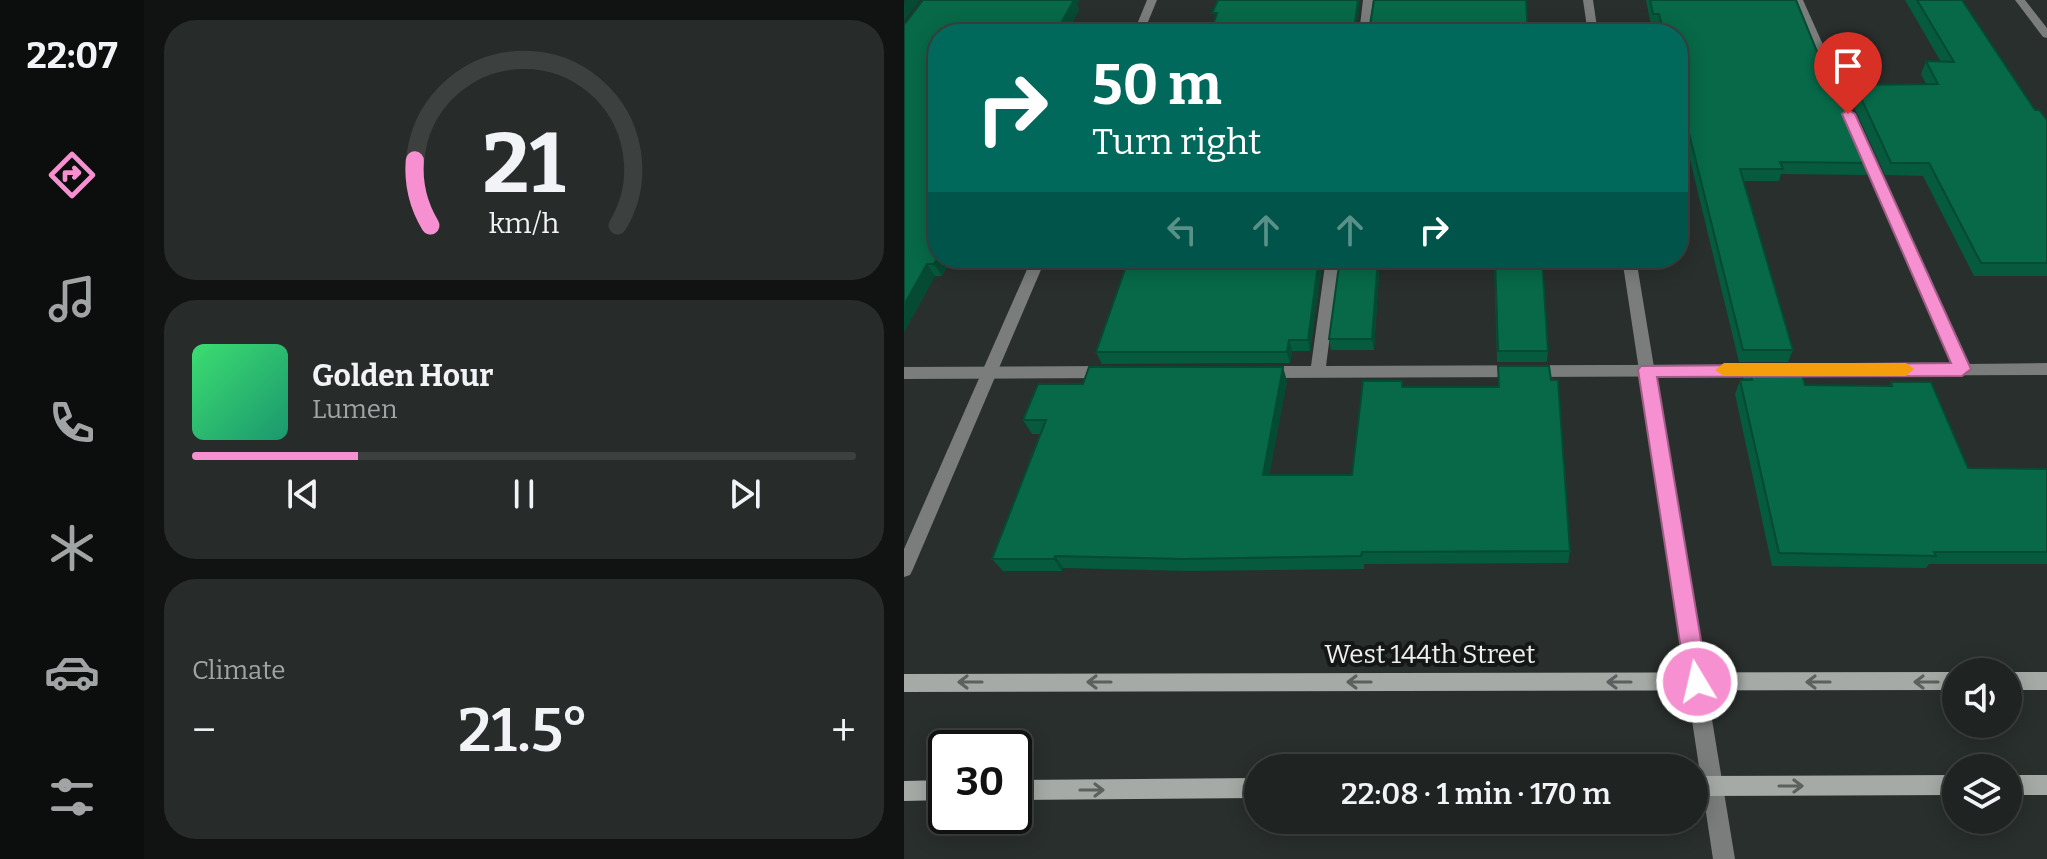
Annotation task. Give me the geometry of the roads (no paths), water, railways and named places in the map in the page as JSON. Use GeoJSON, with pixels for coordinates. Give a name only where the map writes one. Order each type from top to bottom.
{"type":"FeatureCollection","features":[{"type":"Feature","properties":{"kind":"street"},"geometry":{"type":"LineString","coordinates":[[1142,24],[1152,0]]}},
{"type":"Feature","properties":{"kind":"street"},"geometry":{"type":"LineString","coordinates":[[1365,24],[1368,0]]}},
{"type":"Feature","properties":{"kind":"street"},"geometry":{"type":"LineString","coordinates":[[1588,0],[1592,24]]}},
{"type":"Feature","properties":{"kind":"street"},"geometry":{"type":"LineString","coordinates":[[1798,0],[1848,114]]}},
{"type":"Feature","properties":{"kind":"street"},"geometry":{"type":"LineString","coordinates":[[2020,0],[2047,35]]}},
{"type":"Feature","properties":{"kind":"street"},"geometry":{"type":"LineString","coordinates":[[1855,128],[1962,369]]}},
{"type":"Feature","properties":{"kind":"street"},"geometry":{"type":"LineString","coordinates":[[904,569],[1035,268]]}},
{"type":"Feature","properties":{"kind":"street"},"geometry":{"type":"LineString","coordinates":[[1318,371],[1332,268]]}},
{"type":"Feature","properties":{"kind":"street"},"geometry":{"type":"LineString","coordinates":[[1631,268],[1697,682],[1701,754]]}},
{"type":"Feature","properties":{"kind":"street"},"geometry":{"type":"LineString","coordinates":[[1257,372],[2047,369]]}},
{"type":"Feature","properties":{"kind":"street"},"geometry":{"type":"LineString","coordinates":[[904,373],[1120,372]]}},
{"type":"Feature","properties":{"kind":"street","name":"West 144th Street"},"geometry":{"type":"LineString","coordinates":[[904,683],[1942,681]]}},
{"type":"Feature","properties":{"kind":"street"},"geometry":{"type":"LineString","coordinates":[[2022,681],[2047,681]]}},
{"type":"Feature","properties":{"kind":"street"},"geometry":{"type":"LineString","coordinates":[[1708,786],[1942,785]]}},
{"type":"Feature","properties":{"kind":"street"},"geometry":{"type":"LineString","coordinates":[[2022,785],[2047,785]]}},
{"type":"Feature","properties":{"kind":"street"},"geometry":{"type":"LineString","coordinates":[[1032,790],[1244,788]]}},
{"type":"Feature","properties":{"kind":"street"},"geometry":{"type":"LineString","coordinates":[[904,791],[928,790]]}},
{"type":"Feature","properties":{"kind":"street"},"geometry":{"type":"LineString","coordinates":[[1708,803],[1724,859]]}}]}
